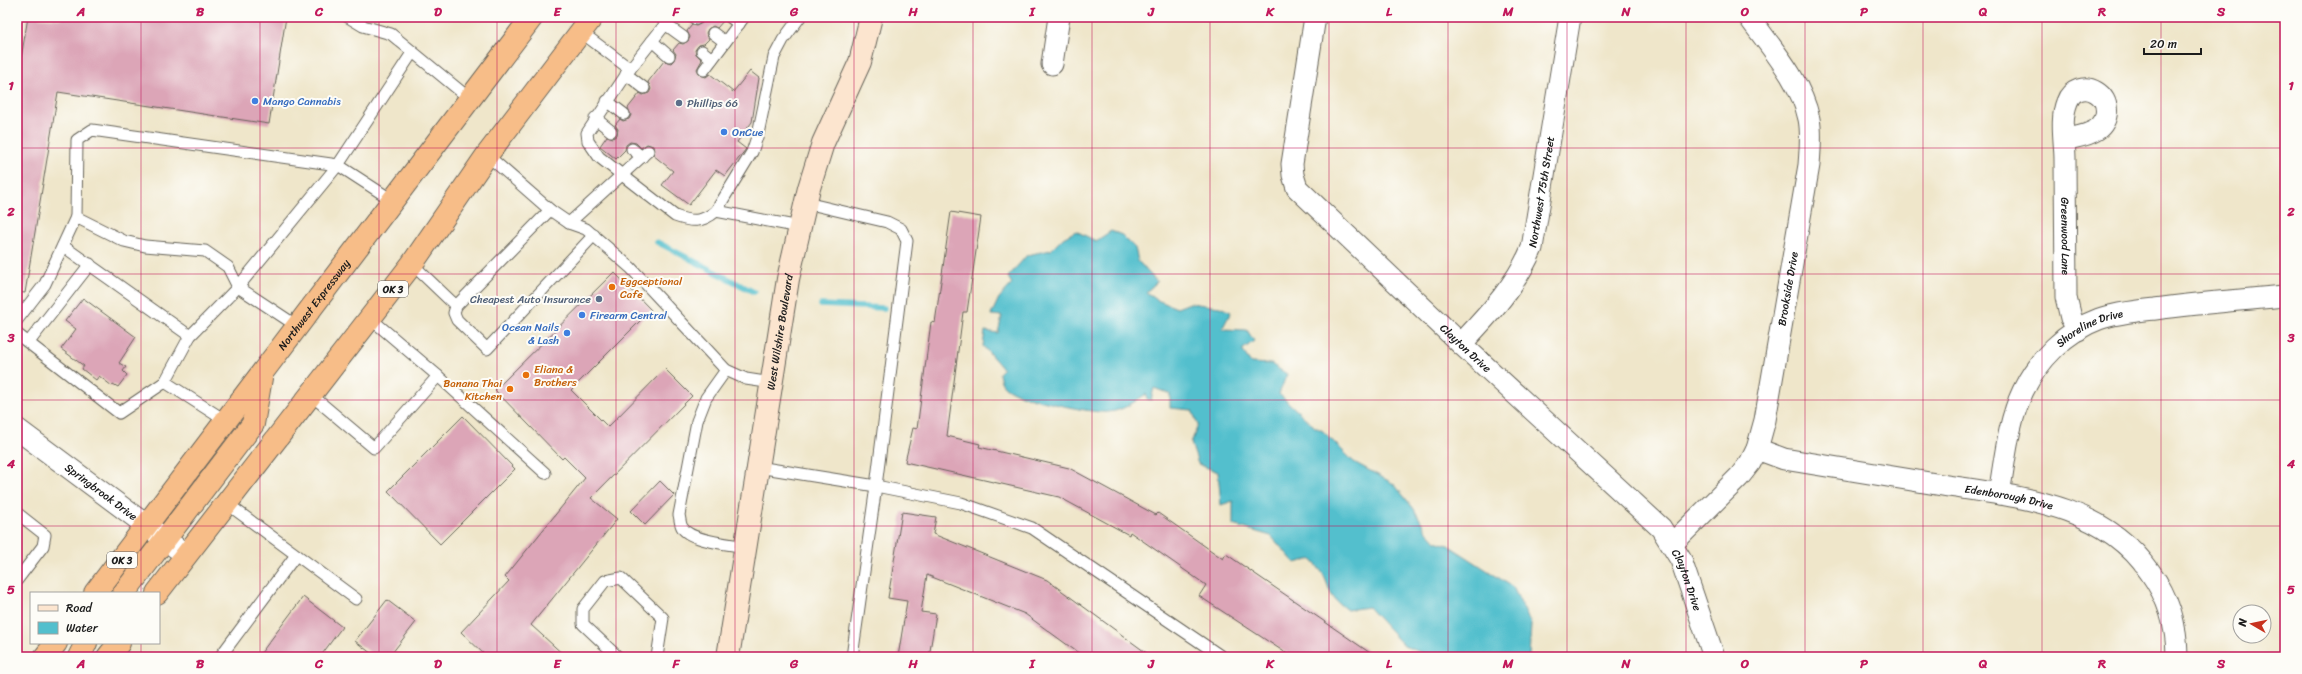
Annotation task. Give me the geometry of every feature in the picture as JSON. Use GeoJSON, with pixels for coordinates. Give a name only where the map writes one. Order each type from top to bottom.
{"type":"FeatureCollection","features":[{"type":"Feature","properties":{"kind":"highway","name":"Northwest Expressway"},"geometry":{"type":"LineString","coordinates":[[97,592],[148,527],[263,371],[532,17]]}},
{"type":"Feature","properties":{"kind":"highway","name":"OK 3"},"geometry":{"type":"LineString","coordinates":[[158,592],[226,502],[412,264],[487,155],[587,24]]}},
{"type":"Feature","properties":{"kind":"highway"},"geometry":{"type":"LineString","coordinates":[[125,592],[253,424],[263,371]]}},
{"type":"Feature","properties":{"kind":"highway"},"geometry":{"type":"LineString","coordinates":[[45,657],[55,644]]}},
{"type":"Feature","properties":{"kind":"highway"},"geometry":{"type":"LineString","coordinates":[[79,657],[86,644]]}},
{"type":"Feature","properties":{"kind":"highway"},"geometry":{"type":"LineString","coordinates":[[108,657],[118,644]]}},
{"type":"Feature","properties":{"kind":"main road","name":"West Wilshire Boulevard"},"geometry":{"type":"LineString","coordinates":[[728,657],[788,279],[806,203],[823,143],[860,62],[871,17]]}},
{"type":"Feature","properties":{"kind":"street"},"geometry":{"type":"LineString","coordinates":[[1052,64],[1059,17]]}},
{"type":"Feature","properties":{"kind":"street","name":"Clayton Drive"},"geometry":{"type":"LineString","coordinates":[[1315,17],[1292,164],[1293,175],[1297,188],[1461,344],[1662,528],[1673,543],[1690,582],[1714,657]]}},
{"type":"Feature","properties":{"kind":"street","name":"Northwest 75th Street"},"geometry":{"type":"LineString","coordinates":[[1461,344],[1505,297],[1525,265],[1532,248],[1570,17]]}},
{"type":"Feature","properties":{"kind":"street","name":"Brookside Drive"},"geometry":{"type":"LineString","coordinates":[[1673,543],[1739,477],[1757,449],[1765,420],[1809,165],[1811,143],[1809,121],[1798,87],[1749,17]]}},
{"type":"Feature","properties":{"kind":"street","name":"Greenwood Lane"},"geometry":{"type":"LineString","coordinates":[[2064,140],[2066,297],[2071,318],[2078,330]]}},
{"type":"Feature","properties":{"kind":"street","name":"Shoreline Drive"},"geometry":{"type":"LineString","coordinates":[[1999,494],[2014,416],[2023,391],[2034,371],[2050,351],[2078,330],[2099,319],[2138,311],[2285,296]]}},
{"type":"Feature","properties":{"kind":"street","name":"Springbrook Drive"},"geometry":{"type":"LineString","coordinates":[[17,429],[186,555]]}},
{"type":"Feature","properties":{"kind":"street","name":"Edenborough Drive"},"geometry":{"type":"LineString","coordinates":[[1757,449],[1784,459],[1999,494],[2071,510],[2093,520],[2129,545],[2156,580],[2167,602],[2174,625],[2177,657]]}},
{"type":"Feature","properties":{"kind":"lane"},"geometry":{"type":"LineString","coordinates":[[348,17],[364,26],[391,34],[412,53],[470,99]]}},
{"type":"Feature","properties":{"kind":"lane"},"geometry":{"type":"LineString","coordinates":[[704,70],[742,21],[730,17]]}},
{"type":"Feature","properties":{"kind":"lane"},"geometry":{"type":"LineString","coordinates":[[683,37],[668,21],[628,72],[587,133],[588,141],[599,157],[675,216],[689,221],[698,221],[708,218],[716,211],[752,152],[758,134],[774,57],[783,40],[800,17]]}},
{"type":"Feature","properties":{"kind":"lane"},"geometry":{"type":"LineString","coordinates":[[587,24],[628,72],[644,88]]}},
{"type":"Feature","properties":{"kind":"lane"},"geometry":{"type":"LineString","coordinates":[[714,32],[725,42]]}},
{"type":"Feature","properties":{"kind":"lane"},"geometry":{"type":"LineString","coordinates":[[652,41],[669,56]]}},
{"type":"Feature","properties":{"kind":"lane"},"geometry":{"type":"LineString","coordinates":[[702,51],[712,60]]}},
{"type":"Feature","properties":{"kind":"lane"},"geometry":{"type":"LineString","coordinates":[[17,334],[119,413],[165,382],[190,336],[238,287],[338,165],[412,53]]}},
{"type":"Feature","properties":{"kind":"lane"},"geometry":{"type":"LineString","coordinates":[[608,101],[624,114]]}},
{"type":"Feature","properties":{"kind":"lane"},"geometry":{"type":"LineString","coordinates":[[596,118],[611,131]]}},
{"type":"Feature","properties":{"kind":"lane"},"geometry":{"type":"LineString","coordinates":[[17,320],[45,284],[76,217],[77,140],[92,130],[338,165],[392,200]]}},
{"type":"Feature","properties":{"kind":"lane"},"geometry":{"type":"LineString","coordinates":[[569,223],[645,154],[632,149]]}},
{"type":"Feature","properties":{"kind":"lane"},"geometry":{"type":"LineString","coordinates":[[487,155],[550,210],[569,223],[586,230],[631,268],[726,370],[746,379],[772,383]]}},
{"type":"Feature","properties":{"kind":"lane"},"geometry":{"type":"LineString","coordinates":[[806,203],[887,222],[901,229],[907,242],[876,486],[852,657]]}},
{"type":"Feature","properties":{"kind":"lane"},"geometry":{"type":"LineString","coordinates":[[550,210],[456,306],[454,313],[457,320],[487,349],[594,236]]}},
{"type":"Feature","properties":{"kind":"lane"},"geometry":{"type":"LineString","coordinates":[[716,211],[800,227]]}},
{"type":"Feature","properties":{"kind":"lane"},"geometry":{"type":"LineString","coordinates":[[76,217],[124,241],[145,246],[205,251],[228,267],[238,287],[297,326]]}},
{"type":"Feature","properties":{"kind":"lane"},"geometry":{"type":"LineString","coordinates":[[63,246],[190,336]]}},
{"type":"Feature","properties":{"kind":"lane"},"geometry":{"type":"LineString","coordinates":[[29,342],[90,264]]}},
{"type":"Feature","properties":{"kind":"lane"},"geometry":{"type":"LineString","coordinates":[[412,264],[456,306]]}},
{"type":"Feature","properties":{"kind":"lane"},"geometry":{"type":"LineString","coordinates":[[370,318],[438,376],[545,472]]}},
{"type":"Feature","properties":{"kind":"lane"},"geometry":{"type":"LineString","coordinates":[[726,370],[706,398],[697,421],[679,515],[681,526],[687,533],[697,538],[746,547]]}},
{"type":"Feature","properties":{"kind":"lane"},"geometry":{"type":"LineString","coordinates":[[310,394],[374,448],[438,376]]}},
{"type":"Feature","properties":{"kind":"lane"},"geometry":{"type":"LineString","coordinates":[[165,382],[226,422]]}},
{"type":"Feature","properties":{"kind":"lane"},"geometry":{"type":"LineString","coordinates":[[758,468],[876,486],[961,503],[1032,528],[1222,657]]}},
{"type":"Feature","properties":{"kind":"lane"},"geometry":{"type":"LineString","coordinates":[[226,502],[356,599]]}},
{"type":"Feature","properties":{"kind":"lane"},"geometry":{"type":"LineString","coordinates":[[17,513],[45,534],[43,546],[17,580]]}},
{"type":"Feature","properties":{"kind":"lane"},"geometry":{"type":"LineString","coordinates":[[220,657],[296,555]]}},
{"type":"Feature","properties":{"kind":"lane"},"geometry":{"type":"LineString","coordinates":[[618,657],[583,624],[583,609],[605,581],[621,578],[663,618],[657,657]]}},
{"type":"Feature","properties":{"kind":"water"},"geometry":{"type":"Polygon","coordinates":[[[1076,231],[1096,241],[1111,231],[1122,235],[1135,248],[1138,261],[1157,282],[1146,292],[1157,300],[1177,308],[1190,303],[1220,307],[1231,312],[1222,329],[1247,330],[1254,341],[1242,350],[1251,363],[1271,364],[1287,374],[1279,394],[1315,427],[1323,431],[1354,462],[1394,484],[1414,509],[1426,530],[1436,541],[1448,545],[1513,587],[1531,624],[1529,657],[1431,656],[1404,646],[1368,607],[1347,610],[1333,597],[1323,574],[1311,559],[1295,563],[1271,536],[1233,525],[1233,501],[1221,505],[1218,472],[1198,464],[1191,443],[1198,425],[1192,410],[1170,408],[1170,394],[1154,388],[1151,400],[1147,399],[1146,394],[1119,410],[1100,412],[1088,411],[1042,401],[1017,393],[1005,387],[1001,381],[999,373],[1003,369],[983,346],[985,331],[998,333],[1002,316],[991,315],[999,298],[1012,284],[1008,277],[1027,255],[1051,250],[1063,238],[1076,231]]]}},
{"type":"Feature","properties":{"kind":"building"},"geometry":{"type":"Polygon","coordinates":[[[28,17],[63,19],[63,17],[286,17],[269,124],[58,92],[25,293],[17,292],[17,82],[28,17]]]}},
{"type":"Feature","properties":{"kind":"building","name":"Phillips 66"},"geometry":{"type":"Polygon","coordinates":[[[703,17],[723,17],[724,20],[717,28],[713,26],[708,29],[706,33],[709,39],[704,44],[699,45],[695,50],[696,54],[702,60],[697,69],[700,75],[706,77],[710,74],[733,92],[750,71],[759,78],[752,122],[737,142],[746,149],[725,176],[716,170],[689,205],[662,185],[673,171],[653,155],[655,150],[653,146],[647,144],[641,148],[636,143],[630,142],[626,145],[625,150],[616,159],[600,146],[607,136],[613,138],[617,135],[618,129],[615,125],[620,119],[623,121],[629,119],[631,115],[628,108],[640,93],[643,95],[649,93],[651,89],[648,82],[664,61],[671,63],[674,60],[676,54],[673,50],[679,43],[683,44],[688,41],[690,37],[687,31],[692,25],[696,26],[702,23],[703,17]]]}},
{"type":"Feature","properties":{"kind":"building"},"geometry":{"type":"Polygon","coordinates":[[[951,212],[981,217],[967,312],[963,312],[947,436],[980,444],[979,447],[1069,468],[1156,515],[1158,513],[1223,559],[1226,554],[1376,657],[1292,657],[1199,596],[1206,585],[1130,532],[1129,535],[1059,497],[905,462],[913,428],[917,429],[931,322],[935,323],[951,212]]]}},
{"type":"Feature","properties":{"kind":"building"},"geometry":{"type":"Polygon","coordinates":[[[614,272],[651,310],[571,390],[608,427],[665,369],[692,396],[591,498],[617,519],[531,625],[566,657],[487,657],[461,632],[509,581],[505,577],[585,478],[564,457],[562,459],[495,390],[614,272]]]}},
{"type":"Feature","properties":{"kind":"building"},"geometry":{"type":"Polygon","coordinates":[[[83,298],[136,337],[119,363],[126,367],[123,371],[127,375],[118,387],[113,384],[112,386],[99,376],[96,380],[82,369],[84,366],[61,349],[76,329],[65,321],[83,298]]]}},
{"type":"Feature","properties":{"kind":"building"},"geometry":{"type":"Polygon","coordinates":[[[463,416],[515,469],[440,544],[388,491],[463,416]]]}},
{"type":"Feature","properties":{"kind":"building"},"geometry":{"type":"Polygon","coordinates":[[[660,481],[674,495],[645,525],[631,511],[660,481]]]}},
{"type":"Feature","properties":{"kind":"building"},"geometry":{"type":"Polygon","coordinates":[[[902,512],[936,517],[933,534],[1047,580],[1152,657],[1084,657],[1025,614],[927,575],[921,612],[936,614],[929,657],[898,657],[907,601],[888,598],[902,512]]]}},
{"type":"Feature","properties":{"kind":"building"},"geometry":{"type":"Polygon","coordinates":[[[303,597],[342,627],[320,657],[258,657],[303,597]]]}},
{"type":"Feature","properties":{"kind":"building"},"geometry":{"type":"Polygon","coordinates":[[[387,600],[416,622],[389,657],[376,657],[355,641],[387,600]]]}},
{"type":"Feature","properties":{"kind":"waterway"},"geometry":{"type":"LineString","coordinates":[[657,242],[754,292]]}},
{"type":"Feature","properties":{"kind":"waterway"},"geometry":{"type":"LineString","coordinates":[[821,305],[884,308]]}},
{"type":"Feature","properties":{"kind":"place","name":"Mango Cannabis"},"geometry":{"type":"Point","coordinates":[255,101]}},
{"type":"Feature","properties":{"kind":"place","name":"Phillips 66"},"geometry":{"type":"Point","coordinates":[679,103]}},
{"type":"Feature","properties":{"kind":"place","name":"OnCue"},"geometry":{"type":"Point","coordinates":[724,132]}},
{"type":"Feature","properties":{"kind":"place","name":"Eggceptional Cafe"},"geometry":{"type":"Point","coordinates":[612,287]}},
{"type":"Feature","properties":{"kind":"place","name":"Cheapest Auto Insurance"},"geometry":{"type":"Point","coordinates":[599,299]}},
{"type":"Feature","properties":{"kind":"place","name":"Firearm Central"},"geometry":{"type":"Point","coordinates":[582,315]}},
{"type":"Feature","properties":{"kind":"place","name":"Ocean Nails & Lash"},"geometry":{"type":"Point","coordinates":[567,333]}},
{"type":"Feature","properties":{"kind":"place","name":"Eliana & Brothers"},"geometry":{"type":"Point","coordinates":[526,375]}},
{"type":"Feature","properties":{"kind":"place","name":"Banana Thai Kitchen"},"geometry":{"type":"Point","coordinates":[510,389]}}]}
